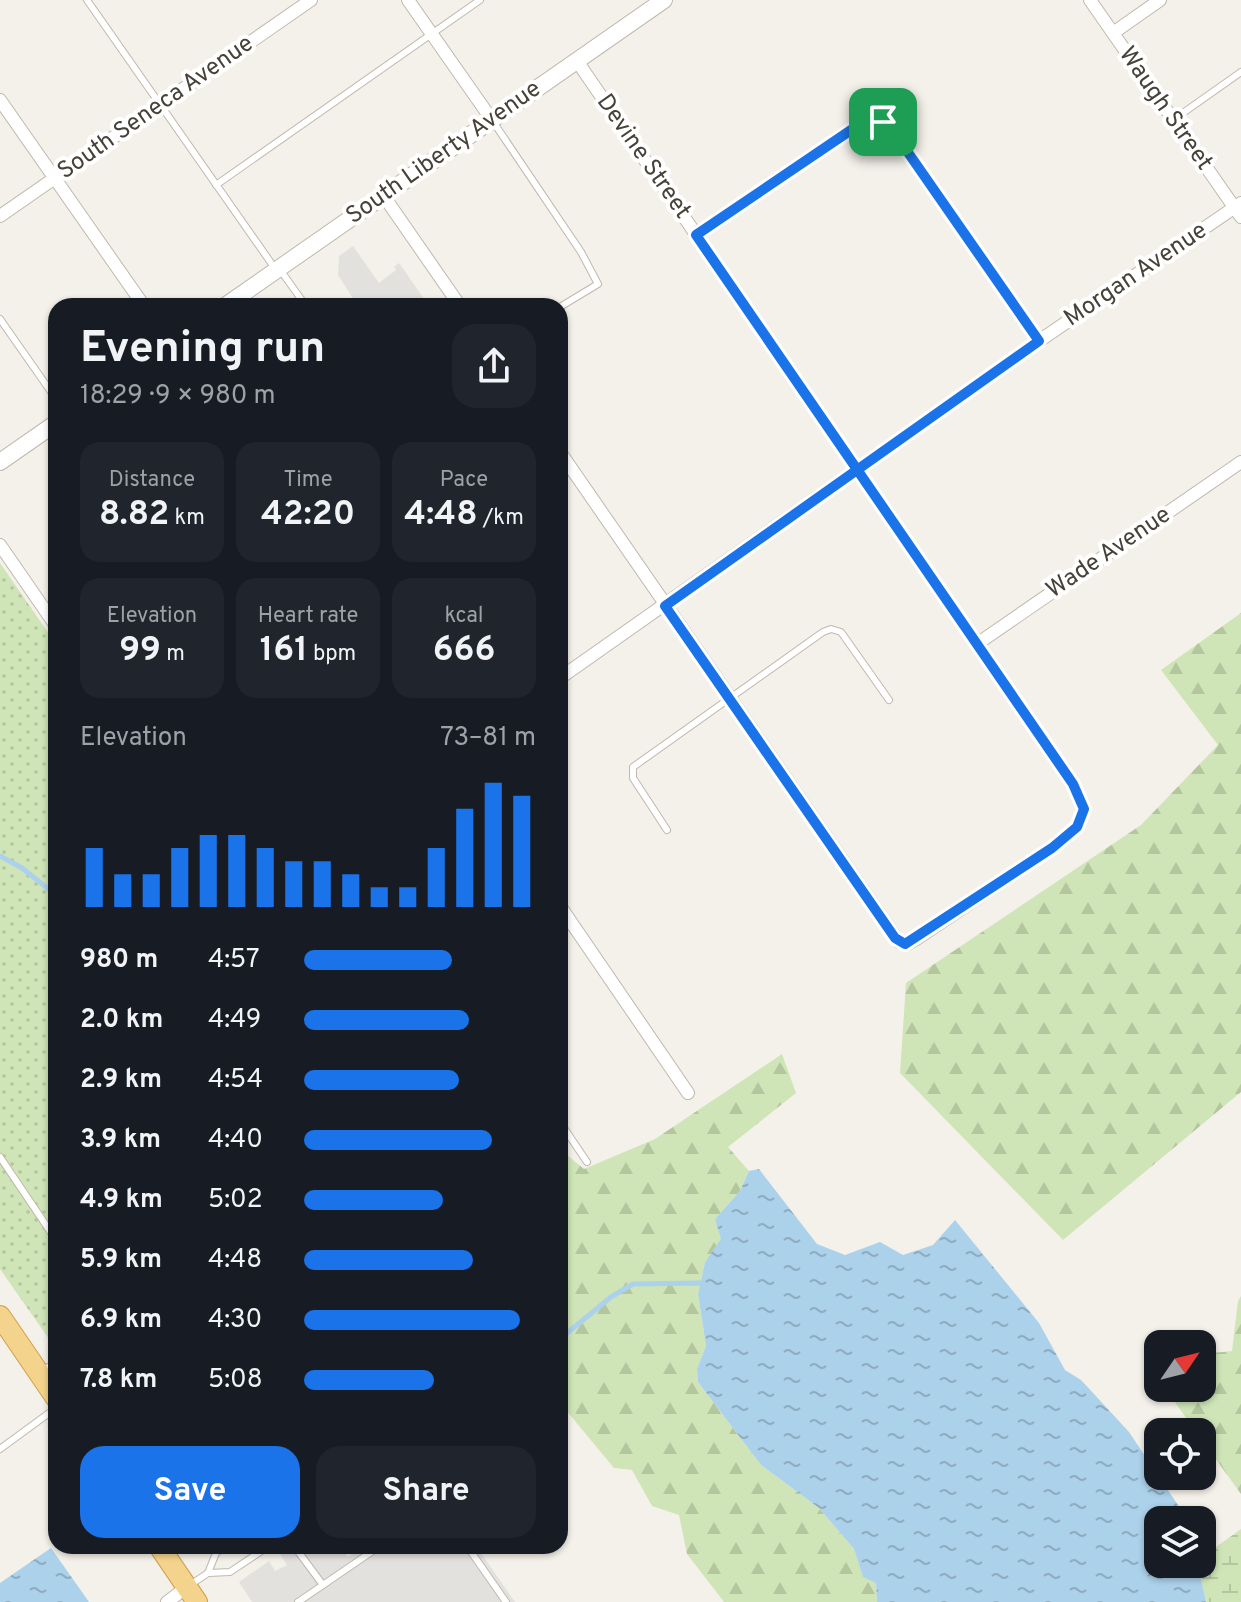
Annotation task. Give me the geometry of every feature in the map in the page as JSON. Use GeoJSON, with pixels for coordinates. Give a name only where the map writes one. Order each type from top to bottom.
{"type":"FeatureCollection","features":[{"type":"Feature","properties":{"kind":"highway"},"geometry":{"type":"LineString","coordinates":[[0,1316],[47,1368]]}},
{"type":"Feature","properties":{"kind":"highway"},"geometry":{"type":"LineString","coordinates":[[164,1554],[192,1595]]}},
{"type":"Feature","properties":{"kind":"street","name":"South Seneca Avenue"},"geometry":{"type":"LineString","coordinates":[[0,216],[311,0]]}},
{"type":"Feature","properties":{"kind":"street"},"geometry":{"type":"LineString","coordinates":[[408,0],[492,120]]}},
{"type":"Feature","properties":{"kind":"street","name":"South Liberty Avenue"},"geometry":{"type":"LineString","coordinates":[[236,298],[664,0]]}},
{"type":"Feature","properties":{"kind":"street","name":"Waugh Street"},"geometry":{"type":"LineString","coordinates":[[1090,0],[1239,209]]}},
{"type":"Feature","properties":{"kind":"street"},"geometry":{"type":"LineString","coordinates":[[1113,33],[1160,0]]}},
{"type":"Feature","properties":{"kind":"street","name":"Devine Street"},"geometry":{"type":"LineString","coordinates":[[577,61],[1073,784],[1084,809],[1077,827],[1052,848],[905,944],[895,938],[730,699]]}},
{"type":"Feature","properties":{"kind":"street"},"geometry":{"type":"LineString","coordinates":[[0,100],[138,298]]}},
{"type":"Feature","properties":{"kind":"street"},"geometry":{"type":"LineString","coordinates":[[696,235],[854,128],[868,122],[883,122],[891,128],[1039,341]]}},
{"type":"Feature","properties":{"kind":"street"},"geometry":{"type":"LineString","coordinates":[[383,195],[454,298]]}},
{"type":"Feature","properties":{"kind":"street","name":"Morgan Avenue"},"geometry":{"type":"LineString","coordinates":[[568,673],[1039,341],[1239,209]]}},
{"type":"Feature","properties":{"kind":"street"},"geometry":{"type":"LineString","coordinates":[[1,458],[48,428]]}},
{"type":"Feature","properties":{"kind":"street","name":"Wade Avenue"},"geometry":{"type":"LineString","coordinates":[[977,644],[1241,462]]}},
{"type":"Feature","properties":{"kind":"street"},"geometry":{"type":"LineString","coordinates":[[568,464],[730,699]]}},
{"type":"Feature","properties":{"kind":"street"},"geometry":{"type":"LineString","coordinates":[[0,545],[48,614]]}},
{"type":"Feature","properties":{"kind":"street"},"geometry":{"type":"LineString","coordinates":[[568,918],[688,1093]]}},
{"type":"Feature","properties":{"kind":"street"},"geometry":{"type":"LineString","coordinates":[[167,1602],[192,1595]]}},
{"type":"Feature","properties":{"kind":"lane"},"geometry":{"type":"LineString","coordinates":[[87,0],[159,106],[300,298]]}},
{"type":"Feature","properties":{"kind":"lane"},"geometry":{"type":"LineString","coordinates":[[216,185],[480,0]]}},
{"type":"Feature","properties":{"kind":"lane"},"geometry":{"type":"LineString","coordinates":[[1173,120],[1241,72]]}},
{"type":"Feature","properties":{"kind":"lane"},"geometry":{"type":"LineString","coordinates":[[492,120],[581,252],[598,284],[568,302]]}},
{"type":"Feature","properties":{"kind":"lane"},"geometry":{"type":"LineString","coordinates":[[0,319],[48,388]]}},
{"type":"Feature","properties":{"kind":"lane"},"geometry":{"type":"LineString","coordinates":[[667,830],[633,778],[633,767],[823,632],[831,629],[841,632],[889,700]]}},
{"type":"Feature","properties":{"kind":"lane"},"geometry":{"type":"LineString","coordinates":[[568,1134],[587,1162]]}},
{"type":"Feature","properties":{"kind":"lane"},"geometry":{"type":"LineString","coordinates":[[0,1157],[48,1228]]}},
{"type":"Feature","properties":{"kind":"lane"},"geometry":{"type":"LineString","coordinates":[[0,1449],[48,1414]]}},
{"type":"Feature","properties":{"kind":"lane"},"geometry":{"type":"LineString","coordinates":[[192,1595],[208,1573],[216,1554]]}},
{"type":"Feature","properties":{"kind":"lane"},"geometry":{"type":"LineString","coordinates":[[208,1573],[230,1572],[257,1554]]}},
{"type":"Feature","properties":{"kind":"lane"},"geometry":{"type":"LineString","coordinates":[[300,1554],[323,1585]]}},
{"type":"Feature","properties":{"kind":"lane"},"geometry":{"type":"LineString","coordinates":[[298,1602],[368,1554]]}},
{"type":"Feature","properties":{"kind":"lane"},"geometry":{"type":"LineString","coordinates":[[473,1554],[506,1602]]}},
{"type":"Feature","properties":{"kind":"green space"},"geometry":{"type":"Polygon","coordinates":[[[0,563],[48,632],[48,1338],[0,1269],[0,563]]]}},
{"type":"Feature","properties":{"kind":"green space"},"geometry":{"type":"Polygon","coordinates":[[[1241,613],[1241,1092],[1063,1240],[900,1073],[906,983],[1141,825],[1218,745],[1161,670],[1241,613]]]}},
{"type":"Feature","properties":{"kind":"green space"},"geometry":{"type":"Polygon","coordinates":[[[782,1054],[796,1093],[728,1147],[749,1171],[740,1191],[715,1219],[722,1239],[705,1262],[698,1294],[706,1346],[697,1369],[698,1382],[761,1465],[819,1508],[854,1549],[863,1576],[876,1583],[877,1602],[724,1602],[687,1554],[679,1515],[652,1506],[632,1470],[614,1468],[568,1413],[568,1156],[584,1169],[655,1139],[782,1054]]]}},
{"type":"Feature","properties":{"kind":"green space"},"geometry":{"type":"Polygon","coordinates":[[[1241,1296],[1241,1494],[1216,1459],[1216,1418],[1186,1418],[1175,1402],[1216,1402],[1216,1353],[1232,1351],[1241,1296]]]}},
{"type":"Feature","properties":{"kind":"green space"},"geometry":{"type":"Polygon","coordinates":[[[1241,1529],[1241,1602],[1206,1602],[1201,1578],[1216,1578],[1216,1547],[1241,1529]]]}},
{"type":"Feature","properties":{"kind":"shaded area"},"geometry":{"type":"Polygon","coordinates":[[[353,246],[379,283],[396,270],[394,267],[399,263],[423,298],[353,298],[338,275],[339,256],[353,246]]]}},
{"type":"Feature","properties":{"kind":"shaded area"},"geometry":{"type":"Polygon","coordinates":[[[280,1554],[346,1554],[348,1557],[352,1554],[482,1554],[515,1602],[252,1602],[239,1582],[269,1561],[275,1571],[287,1565],[280,1554]]]}},
{"type":"Feature","properties":{"kind":"water"},"geometry":{"type":"Polygon","coordinates":[[[759,1169],[817,1244],[845,1255],[880,1242],[903,1255],[933,1245],[955,1220],[1039,1323],[1065,1370],[1081,1380],[1129,1432],[1144,1454],[1144,1490],[1168,1490],[1179,1506],[1144,1506],[1144,1578],[1201,1578],[1206,1602],[877,1602],[876,1583],[863,1577],[854,1549],[819,1508],[761,1465],[698,1382],[697,1369],[706,1346],[698,1294],[705,1262],[721,1239],[715,1219],[740,1191],[749,1171],[759,1169]]]}},
{"type":"Feature","properties":{"kind":"water"},"geometry":{"type":"Polygon","coordinates":[[[48,1550],[48,1554],[55,1554],[89,1602],[0,1602],[0,1583],[48,1550]]]}},
{"type":"Feature","properties":{"kind":"waterway"},"geometry":{"type":"LineString","coordinates":[[0,856],[22,868],[48,889]]}},
{"type":"Feature","properties":{"kind":"waterway"},"geometry":{"type":"LineString","coordinates":[[568,1332],[611,1297],[633,1284],[703,1285]]}},
{"type":"Feature","properties":{"kind":"route"},"geometry":{"type":"LineString","coordinates":[[883,122],[868,122],[854,128],[696,235],[858,469],[1073,784],[1082,801],[1083,817],[1077,827],[1052,848],[905,944],[895,938],[665,606],[858,469],[1039,341],[891,128],[883,122]]}}]}
